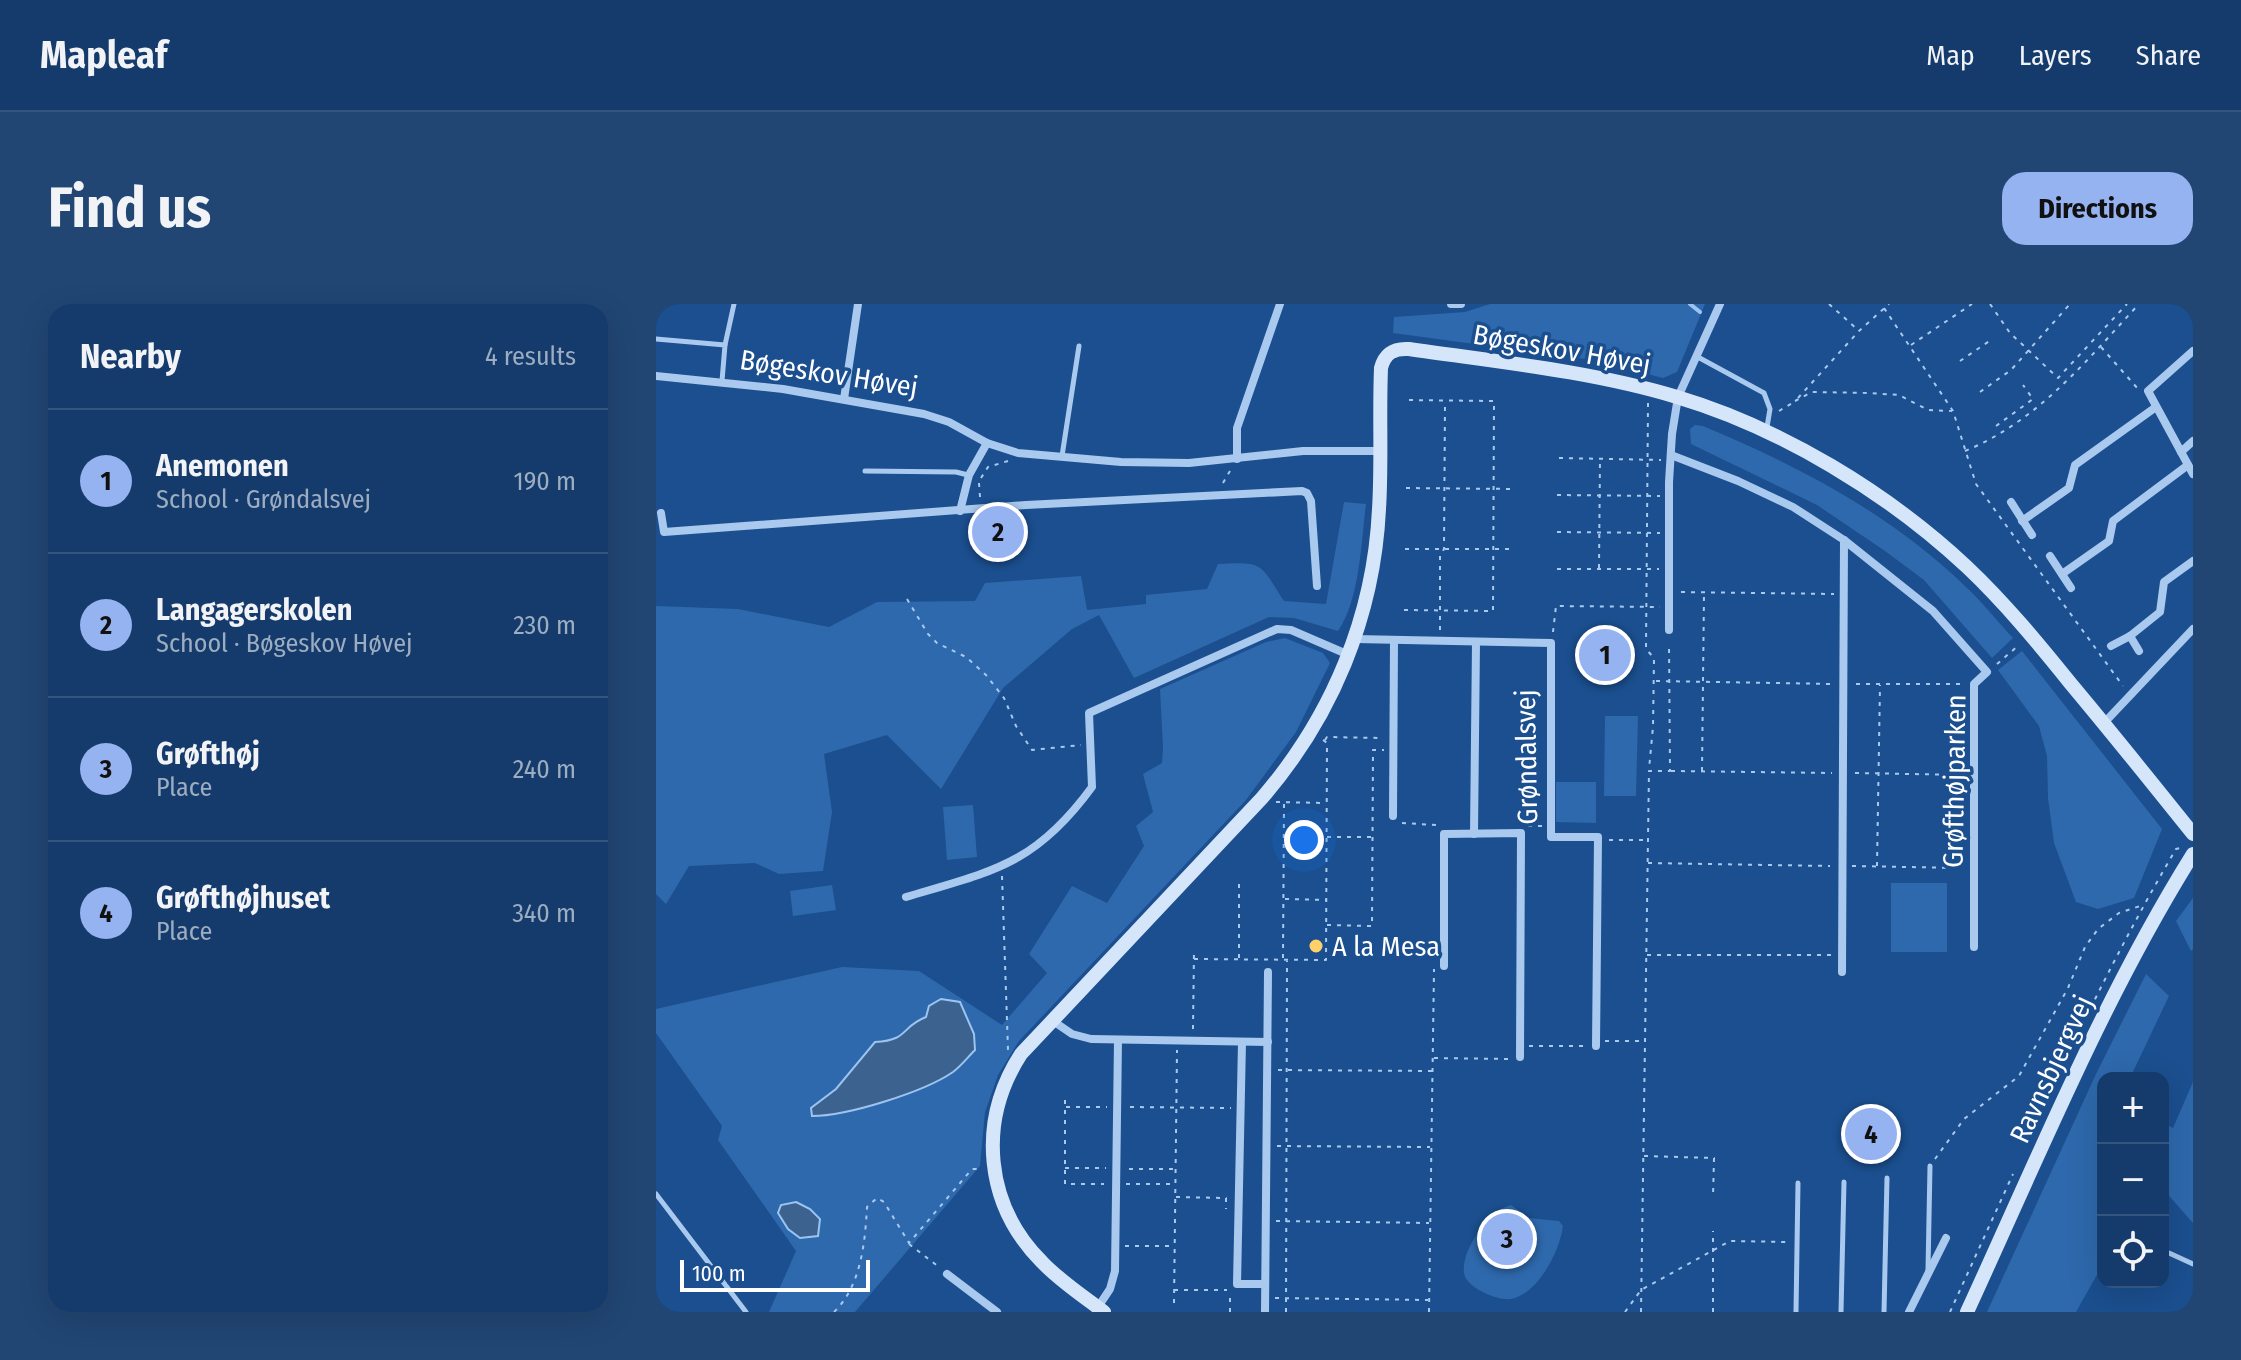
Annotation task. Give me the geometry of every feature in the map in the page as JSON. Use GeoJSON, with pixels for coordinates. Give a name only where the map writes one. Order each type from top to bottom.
{"type":"FeatureCollection","features":[{"type":"Feature","properties":{"kind":"street"},"geometry":{"type":"LineString","coordinates":[[844,399],[858,304]]}},
{"type":"Feature","properties":{"kind":"street"},"geometry":{"type":"LineString","coordinates":[[1237,459],[1237,428],[1280,304]]}},
{"type":"Feature","properties":{"kind":"street"},"geometry":{"type":"LineString","coordinates":[[1451,304],[1461,304]]}},
{"type":"Feature","properties":{"kind":"street"},"geometry":{"type":"LineString","coordinates":[[1669,630],[1670,457],[1678,397],[1720,304]]}},
{"type":"Feature","properties":{"kind":"street","name":"Bøgeskov Høvej"},"geometry":{"type":"LineString","coordinates":[[656,376],[722,381],[924,414],[949,422],[987,443],[1018,453],[1189,463],[1303,451],[1380,451],[1381,368],[1395,350],[1409,349],[1512,364],[1613,381],[1678,397],[1765,432],[1855,481],[1898,510],[1966,566],[2031,634],[2193,834]]}},
{"type":"Feature","properties":{"kind":"street"},"geometry":{"type":"LineString","coordinates":[[2193,351],[2148,391],[2193,474]]}},
{"type":"Feature","properties":{"kind":"street"},"geometry":{"type":"LineString","coordinates":[[2022,521],[2069,488],[2075,465],[2156,407]]}},
{"type":"Feature","properties":{"kind":"street"},"geometry":{"type":"LineString","coordinates":[[2181,452],[2193,441]]}},
{"type":"Feature","properties":{"kind":"street"},"geometry":{"type":"LineString","coordinates":[[960,511],[969,475],[987,443]]}},
{"type":"Feature","properties":{"kind":"street"},"geometry":{"type":"LineString","coordinates":[[1118,1040],[1113,1281],[1096,1309],[1053,1273],[1024,1242],[1002,1203],[993,1169],[992,1135],[996,1106],[1016,1062],[1262,798],[1311,732],[1349,656],[1374,562],[1380,451]]}},
{"type":"Feature","properties":{"kind":"street","name":"Grøfthøjparken"},"geometry":{"type":"LineString","coordinates":[[1670,457],[1738,481],[1793,507],[1844,540],[1933,611],[1987,672],[1974,684],[1974,947]]}},
{"type":"Feature","properties":{"kind":"street"},"geometry":{"type":"LineString","coordinates":[[2062,574],[2109,541],[2113,521],[2188,465]]}},
{"type":"Feature","properties":{"kind":"street"},"geometry":{"type":"LineString","coordinates":[[661,513],[664,532],[981,509],[1299,491],[1307,493],[1311,501],[1317,586]]}},
{"type":"Feature","properties":{"kind":"street"},"geometry":{"type":"LineString","coordinates":[[2008,504],[2032,535]]}},
{"type":"Feature","properties":{"kind":"street"},"geometry":{"type":"LineString","coordinates":[[1842,972],[1844,540]]}},
{"type":"Feature","properties":{"kind":"street"},"geometry":{"type":"LineString","coordinates":[[2050,556],[2071,588]]}},
{"type":"Feature","properties":{"kind":"street"},"geometry":{"type":"LineString","coordinates":[[2111,646],[2130,636],[2160,612],[2164,582],[2193,561]]}},
{"type":"Feature","properties":{"kind":"street"},"geometry":{"type":"LineString","coordinates":[[906,897],[1002,867],[1027,853],[1059,828],[1092,787],[1089,713],[1277,629],[1291,630],[1349,656]]}},
{"type":"Feature","properties":{"kind":"street"},"geometry":{"type":"LineString","coordinates":[[2104,723],[2193,629]]}},
{"type":"Feature","properties":{"kind":"street"},"geometry":{"type":"LineString","coordinates":[[2130,636],[2139,651]]}},
{"type":"Feature","properties":{"kind":"street"},"geometry":{"type":"LineString","coordinates":[[1355,639],[1551,643]]}},
{"type":"Feature","properties":{"kind":"street"},"geometry":{"type":"LineString","coordinates":[[1393,816],[1394,640]]}},
{"type":"Feature","properties":{"kind":"street","name":"Grøndalsvej"},"geometry":{"type":"LineString","coordinates":[[1474,834],[1476,642]]}},
{"type":"Feature","properties":{"kind":"street","name":"Grøndalsvej"},"geometry":{"type":"LineString","coordinates":[[1551,643],[1551,837],[1598,837],[1598,840]]}},
{"type":"Feature","properties":{"kind":"street","name":"Grøndalsvej"},"geometry":{"type":"LineString","coordinates":[[1444,834],[1521,833],[1520,1051]]}},
{"type":"Feature","properties":{"kind":"street"},"geometry":{"type":"LineString","coordinates":[[1444,834],[1444,966]]}},
{"type":"Feature","properties":{"kind":"street"},"geometry":{"type":"LineString","coordinates":[[1596,1043],[1598,840]]}},
{"type":"Feature","properties":{"kind":"street","name":"Ravnsbjergvej"},"geometry":{"type":"LineString","coordinates":[[1967,1312],[2096,1033],[2158,912],[2193,854]]}},
{"type":"Feature","properties":{"kind":"street"},"geometry":{"type":"LineString","coordinates":[[1265,1312],[1268,972]]}},
{"type":"Feature","properties":{"kind":"street"},"geometry":{"type":"LineString","coordinates":[[1053,1021],[1081,1038],[1268,1042]]}},
{"type":"Feature","properties":{"kind":"street"},"geometry":{"type":"LineString","coordinates":[[1242,1042],[1237,1284],[1265,1284]]}},
{"type":"Feature","properties":{"kind":"street"},"geometry":{"type":"LineString","coordinates":[[1909,1312],[1946,1238]]}},
{"type":"Feature","properties":{"kind":"street"},"geometry":{"type":"LineString","coordinates":[[947,1274],[997,1312]]}},
{"type":"Feature","properties":{"kind":"lane"},"geometry":{"type":"LineString","coordinates":[[722,381],[725,345],[734,304]]}},
{"type":"Feature","properties":{"kind":"lane"},"geometry":{"type":"LineString","coordinates":[[656,339],[725,345]]}},
{"type":"Feature","properties":{"kind":"lane"},"geometry":{"type":"LineString","coordinates":[[1062,457],[1079,346]]}},
{"type":"Feature","properties":{"kind":"lane"},"geometry":{"type":"LineString","coordinates":[[1695,356],[1764,393],[1770,403],[1765,432]]}},
{"type":"Feature","properties":{"kind":"lane"},"geometry":{"type":"LineString","coordinates":[[865,471],[956,472],[969,475]]}},
{"type":"Feature","properties":{"kind":"lane"},"geometry":{"type":"LineString","coordinates":[[1928,1275],[1930,1166]]}},
{"type":"Feature","properties":{"kind":"lane"},"geometry":{"type":"LineString","coordinates":[[1884,1312],[1887,1178]]}},
{"type":"Feature","properties":{"kind":"lane"},"geometry":{"type":"LineString","coordinates":[[1841,1312],[1844,1182]]}},
{"type":"Feature","properties":{"kind":"lane"},"geometry":{"type":"LineString","coordinates":[[1796,1312],[1798,1183]]}},
{"type":"Feature","properties":{"kind":"lane"},"geometry":{"type":"LineString","coordinates":[[656,1194],[746,1312]]}},
{"type":"Feature","properties":{"kind":"lane"},"geometry":{"type":"LineString","coordinates":[[2169,1253],[2193,1264]]}},
{"type":"Feature","properties":{"kind":"path"},"geometry":{"type":"LineString","coordinates":[[1829,304],[1859,331]]}},
{"type":"Feature","properties":{"kind":"path"},"geometry":{"type":"LineString","coordinates":[[1795,401],[1859,331],[1889,304]]}},
{"type":"Feature","properties":{"kind":"path"},"geometry":{"type":"LineString","coordinates":[[1910,346],[1972,304]]}},
{"type":"Feature","properties":{"kind":"path"},"geometry":{"type":"LineString","coordinates":[[1990,304],[2010,333],[2064,385]]}},
{"type":"Feature","properties":{"kind":"path"},"geometry":{"type":"LineString","coordinates":[[1980,392],[2011,370],[2070,304]]}},
{"type":"Feature","properties":{"kind":"path"},"geometry":{"type":"LineString","coordinates":[[2058,378],[2127,304]]}},
{"type":"Feature","properties":{"kind":"path"},"geometry":{"type":"LineString","coordinates":[[1965,451],[2021,421],[2064,385],[2139,304]]}},
{"type":"Feature","properties":{"kind":"path"},"geometry":{"type":"LineString","coordinates":[[1884,308],[1953,411],[1976,484],[2126,688]]}},
{"type":"Feature","properties":{"kind":"path"},"geometry":{"type":"LineString","coordinates":[[1960,361],[1991,340]]}},
{"type":"Feature","properties":{"kind":"path"},"geometry":{"type":"LineString","coordinates":[[2100,346],[2143,395],[2148,391]]}},
{"type":"Feature","properties":{"kind":"path"},"geometry":{"type":"LineString","coordinates":[[1996,426],[2033,399],[2023,385]]}},
{"type":"Feature","properties":{"kind":"path"},"geometry":{"type":"LineString","coordinates":[[1641,1312],[1647,863],[1654,681],[1654,658],[1646,649],[1648,390]]}},
{"type":"Feature","properties":{"kind":"path"},"geometry":{"type":"LineString","coordinates":[[1770,413],[1781,411],[1812,392],[1899,395],[1928,410],[1953,411]]}},
{"type":"Feature","properties":{"kind":"path"},"geometry":{"type":"LineString","coordinates":[[1404,610],[1493,611],[1494,401],[1405,400]]}},
{"type":"Feature","properties":{"kind":"path"},"geometry":{"type":"LineString","coordinates":[[1440,641],[1445,400]]}},
{"type":"Feature","properties":{"kind":"path"},"geometry":{"type":"LineString","coordinates":[[2015,412],[2021,421]]}},
{"type":"Feature","properties":{"kind":"path"},"geometry":{"type":"LineString","coordinates":[[981,509],[979,481],[988,467],[1009,460],[1018,453]]}},
{"type":"Feature","properties":{"kind":"path"},"geometry":{"type":"LineString","coordinates":[[1559,458],[1647,460],[1670,457]]}},
{"type":"Feature","properties":{"kind":"path"},"geometry":{"type":"LineString","coordinates":[[1216,494],[1237,459]]}},
{"type":"Feature","properties":{"kind":"path"},"geometry":{"type":"LineString","coordinates":[[1599,569],[1600,459]]}},
{"type":"Feature","properties":{"kind":"path"},"geometry":{"type":"LineString","coordinates":[[1406,488],[1515,489]]}},
{"type":"Feature","properties":{"kind":"path"},"geometry":{"type":"LineString","coordinates":[[1557,495],[1669,496]]}},
{"type":"Feature","properties":{"kind":"path"},"geometry":{"type":"LineString","coordinates":[[1996,512],[2008,504]]}},
{"type":"Feature","properties":{"kind":"path"},"geometry":{"type":"LineString","coordinates":[[1557,532],[1669,533]]}},
{"type":"Feature","properties":{"kind":"path"},"geometry":{"type":"LineString","coordinates":[[1405,549],[1514,549]]}},
{"type":"Feature","properties":{"kind":"path"},"geometry":{"type":"LineString","coordinates":[[1557,569],[1669,569]]}},
{"type":"Feature","properties":{"kind":"path"},"geometry":{"type":"LineString","coordinates":[[1669,592],[1843,594]]}},
{"type":"Feature","properties":{"kind":"path"},"geometry":{"type":"LineString","coordinates":[[1702,772],[1704,593]]}},
{"type":"Feature","properties":{"kind":"path"},"geometry":{"type":"LineString","coordinates":[[907,599],[937,643],[966,657],[986,675],[1004,698],[1016,726],[1032,750],[1090,745]]}},
{"type":"Feature","properties":{"kind":"path"},"geometry":{"type":"LineString","coordinates":[[1551,643],[1556,606],[1669,608]]}},
{"type":"Feature","properties":{"kind":"path"},"geometry":{"type":"LineString","coordinates":[[1669,630],[1670,771]]}},
{"type":"Feature","properties":{"kind":"path"},"geometry":{"type":"LineString","coordinates":[[1987,672],[2031,634]]}},
{"type":"Feature","properties":{"kind":"path"},"geometry":{"type":"LineString","coordinates":[[1654,681],[1974,684]]}},
{"type":"Feature","properties":{"kind":"path"},"geometry":{"type":"LineString","coordinates":[[1877,866],[1880,684]]}},
{"type":"Feature","properties":{"kind":"path"},"geometry":{"type":"LineString","coordinates":[[1194,959],[1326,960],[1327,743],[1311,732]]}},
{"type":"Feature","properties":{"kind":"path"},"geometry":{"type":"LineString","coordinates":[[1324,741],[1327,737],[1394,738]]}},
{"type":"Feature","properties":{"kind":"path"},"geometry":{"type":"LineString","coordinates":[[1327,925],[1372,926],[1373,750],[1393,750]]}},
{"type":"Feature","properties":{"kind":"path"},"geometry":{"type":"LineString","coordinates":[[1649,771],[1976,775]]}},
{"type":"Feature","properties":{"kind":"path"},"geometry":{"type":"LineString","coordinates":[[1262,798],[1284,803],[1327,803]]}},
{"type":"Feature","properties":{"kind":"path"},"geometry":{"type":"LineString","coordinates":[[1284,803],[1286,1312]]}},
{"type":"Feature","properties":{"kind":"path"},"geometry":{"type":"LineString","coordinates":[[1393,816],[1402,823],[1439,825],[1444,834]]}},
{"type":"Feature","properties":{"kind":"path"},"geometry":{"type":"LineString","coordinates":[[1521,833],[1521,826],[1551,826]]}},
{"type":"Feature","properties":{"kind":"path"},"geometry":{"type":"LineString","coordinates":[[1327,837],[1373,837]]}},
{"type":"Feature","properties":{"kind":"path"},"geometry":{"type":"LineString","coordinates":[[1598,840],[1648,840]]}},
{"type":"Feature","properties":{"kind":"path"},"geometry":{"type":"LineString","coordinates":[[1647,863],[1969,868]]}},
{"type":"Feature","properties":{"kind":"path"},"geometry":{"type":"LineString","coordinates":[[1002,867],[1008,1049],[1016,1062]]}},
{"type":"Feature","properties":{"kind":"path"},"geometry":{"type":"LineString","coordinates":[[1239,882],[1239,959]]}},
{"type":"Feature","properties":{"kind":"path"},"geometry":{"type":"LineString","coordinates":[[1284,899],[1327,900]]}},
{"type":"Feature","properties":{"kind":"path"},"geometry":{"type":"LineString","coordinates":[[1930,1166],[1964,1119],[2019,1076],[2068,988],[2085,947],[2098,929],[2119,913],[2144,904]]}},
{"type":"Feature","properties":{"kind":"path"},"geometry":{"type":"LineString","coordinates":[[1193,1041],[1194,950]]}},
{"type":"Feature","properties":{"kind":"path"},"geometry":{"type":"LineString","coordinates":[[1646,955],[1842,955]]}},
{"type":"Feature","properties":{"kind":"path"},"geometry":{"type":"LineString","coordinates":[[1429,1312],[1434,965],[1444,966]]}},
{"type":"Feature","properties":{"kind":"path"},"geometry":{"type":"LineString","coordinates":[[1174,1303],[1177,1041]]}},
{"type":"Feature","properties":{"kind":"path"},"geometry":{"type":"LineString","coordinates":[[1433,1058],[1514,1059],[1514,1051],[1644,1041]]}},
{"type":"Feature","properties":{"kind":"path"},"geometry":{"type":"LineString","coordinates":[[1268,1070],[1433,1071]]}},
{"type":"Feature","properties":{"kind":"path"},"geometry":{"type":"LineString","coordinates":[[1065,1100],[1065,1184],[1175,1184]]}},
{"type":"Feature","properties":{"kind":"path"},"geometry":{"type":"LineString","coordinates":[[1065,1107],[1241,1108]]}},
{"type":"Feature","properties":{"kind":"path"},"geometry":{"type":"LineString","coordinates":[[1267,1146],[1431,1147]]}},
{"type":"Feature","properties":{"kind":"path"},"geometry":{"type":"LineString","coordinates":[[1643,1156],[1714,1158],[1713,1197]]}},
{"type":"Feature","properties":{"kind":"path"},"geometry":{"type":"LineString","coordinates":[[909,1243],[972,1169],[993,1169]]}},
{"type":"Feature","properties":{"kind":"path"},"geometry":{"type":"LineString","coordinates":[[1175,1197],[1226,1198],[1226,1210],[1239,1210]]}},
{"type":"Feature","properties":{"kind":"path"},"geometry":{"type":"LineString","coordinates":[[834,1312],[848,1299],[864,1247],[867,1207],[877,1198],[884,1202],[909,1243],[947,1274]]}},
{"type":"Feature","properties":{"kind":"path"},"geometry":{"type":"LineString","coordinates":[[1266,1221],[1431,1223]]}},
{"type":"Feature","properties":{"kind":"path"},"geometry":{"type":"LineString","coordinates":[[1713,1231],[1713,1312]]}},
{"type":"Feature","properties":{"kind":"path"},"geometry":{"type":"LineString","coordinates":[[1625,1312],[1641,1290],[1730,1241],[1797,1243]]}},
{"type":"Feature","properties":{"kind":"path"},"geometry":{"type":"LineString","coordinates":[[1115,1246],[1174,1246]]}},
{"type":"Feature","properties":{"kind":"path"},"geometry":{"type":"LineString","coordinates":[[1174,1290],[1230,1290],[1230,1312]]}},
{"type":"Feature","properties":{"kind":"path"},"geometry":{"type":"LineString","coordinates":[[1265,1298],[1430,1300]]}},
{"type":"Feature","properties":{"kind":"shaded area"},"geometry":{"type":"Polygon","coordinates":[[[1490,304],[1705,304],[1677,372],[1663,378],[1593,360],[1393,333],[1394,317],[1465,312],[1490,304]]]}},
{"type":"Feature","properties":{"kind":"shaded area"},"geometry":{"type":"Polygon","coordinates":[[[1695,425],[1774,458],[1877,515],[1939,562],[2013,638],[1992,658],[1924,580],[1817,505],[1691,444],[1690,429],[1695,425]]]}},
{"type":"Feature","properties":{"kind":"shaded area"},"geometry":{"type":"Polygon","coordinates":[[[1344,502],[1366,504],[1355,587],[1338,631],[1294,618],[1269,617],[1134,678],[1099,615],[1072,629],[1003,688],[941,789],[887,735],[824,754],[832,812],[823,871],[779,874],[755,863],[689,866],[666,904],[656,894],[656,606],[738,609],[829,627],[877,602],[975,601],[985,583],[1081,576],[1087,610],[1146,604],[1146,595],[1207,589],[1218,564],[1233,563],[1260,568],[1284,601],[1326,604],[1344,502]]]}},
{"type":"Feature","properties":{"kind":"shaded area"},"geometry":{"type":"Polygon","coordinates":[[[1285,638],[1323,653],[1330,663],[1296,732],[1246,800],[1019,1041],[998,1075],[985,1112],[980,1166],[855,1312],[769,1312],[796,1251],[718,1140],[722,1126],[656,1033],[656,1009],[842,967],[919,971],[1002,1025],[1047,973],[1029,954],[1072,886],[1107,903],[1144,846],[1136,826],[1153,812],[1143,774],[1162,763],[1160,689],[1266,642],[1285,638]]]}},
{"type":"Feature","properties":{"kind":"shaded area"},"geometry":{"type":"Polygon","coordinates":[[[2022,651],[2162,829],[2134,898],[2098,909],[2076,902],[2054,843],[2047,756],[2039,726],[1998,670],[2022,651]]]}},
{"type":"Feature","properties":{"kind":"shaded area"},"geometry":{"type":"Polygon","coordinates":[[[1605,716],[1638,716],[1636,796],[1604,796],[1605,716]]]}},
{"type":"Feature","properties":{"kind":"shaded area"},"geometry":{"type":"Polygon","coordinates":[[[1556,782],[1596,782],[1596,823],[1556,822],[1556,782]]]}},
{"type":"Feature","properties":{"kind":"shaded area"},"geometry":{"type":"Polygon","coordinates":[[[973,805],[977,857],[947,860],[943,807],[973,805]]]}},
{"type":"Feature","properties":{"kind":"shaded area"},"geometry":{"type":"Polygon","coordinates":[[[1891,883],[1947,883],[1947,952],[1891,952],[1891,883]]]}},
{"type":"Feature","properties":{"kind":"shaded area"},"geometry":{"type":"Polygon","coordinates":[[[832,885],[836,910],[793,916],[790,891],[832,885]]]}},
{"type":"Feature","properties":{"kind":"shaded area"},"geometry":{"type":"Polygon","coordinates":[[[2193,898],[2193,949],[2191,951],[2176,921],[2193,898]]]}},
{"type":"Feature","properties":{"kind":"shaded area"},"geometry":{"type":"Polygon","coordinates":[[[2146,974],[2169,996],[2133,1072],[2097,1072],[2146,974]]]}},
{"type":"Feature","properties":{"kind":"shaded area"},"geometry":{"type":"Polygon","coordinates":[[[941,999],[960,1002],[974,1034],[975,1050],[959,1067],[940,1080],[885,1102],[812,1116],[811,1108],[836,1089],[875,1042],[900,1036],[926,1017],[929,1006],[941,999]]]}},
{"type":"Feature","properties":{"kind":"shaded area"},"geometry":{"type":"Polygon","coordinates":[[[2096,1074],[2097,1275],[2076,1312],[1987,1312],[2096,1074]]]}},
{"type":"Feature","properties":{"kind":"shaded area"},"geometry":{"type":"Polygon","coordinates":[[[2193,1082],[2193,1223],[2169,1196],[2169,1126],[2173,1128],[2193,1082]]]}},
{"type":"Feature","properties":{"kind":"shaded area"},"geometry":{"type":"Polygon","coordinates":[[[796,1202],[820,1219],[818,1236],[800,1238],[788,1229],[778,1213],[781,1205],[796,1202]]]}},
{"type":"Feature","properties":{"kind":"shaded area"},"geometry":{"type":"Polygon","coordinates":[[[1511,1205],[1529,1218],[1559,1221],[1563,1226],[1552,1259],[1539,1280],[1521,1295],[1505,1299],[1491,1296],[1470,1284],[1464,1273],[1464,1263],[1478,1233],[1496,1213],[1511,1205]]]}},
{"type":"Feature","properties":{"kind":"waterway"},"geometry":{"type":"LineString","coordinates":[[1690,304],[1700,312]]}},
{"type":"Feature","properties":{"kind":"place","name":"Langagerskolen"},"geometry":{"type":"Point","coordinates":[998,532]}},
{"type":"Feature","properties":{"kind":"place","name":"Anemonen"},"geometry":{"type":"Point","coordinates":[1605,655]}},
{"type":"Feature","properties":{"kind":"place","name":"A la Mesa"},"geometry":{"type":"Point","coordinates":[1316,946]}},
{"type":"Feature","properties":{"kind":"place","name":"Grøfthøjhuset"},"geometry":{"type":"Point","coordinates":[1871,1134]}},
{"type":"Feature","properties":{"kind":"place","name":"Grøfthøj"},"geometry":{"type":"Point","coordinates":[1507,1239]}}]}
